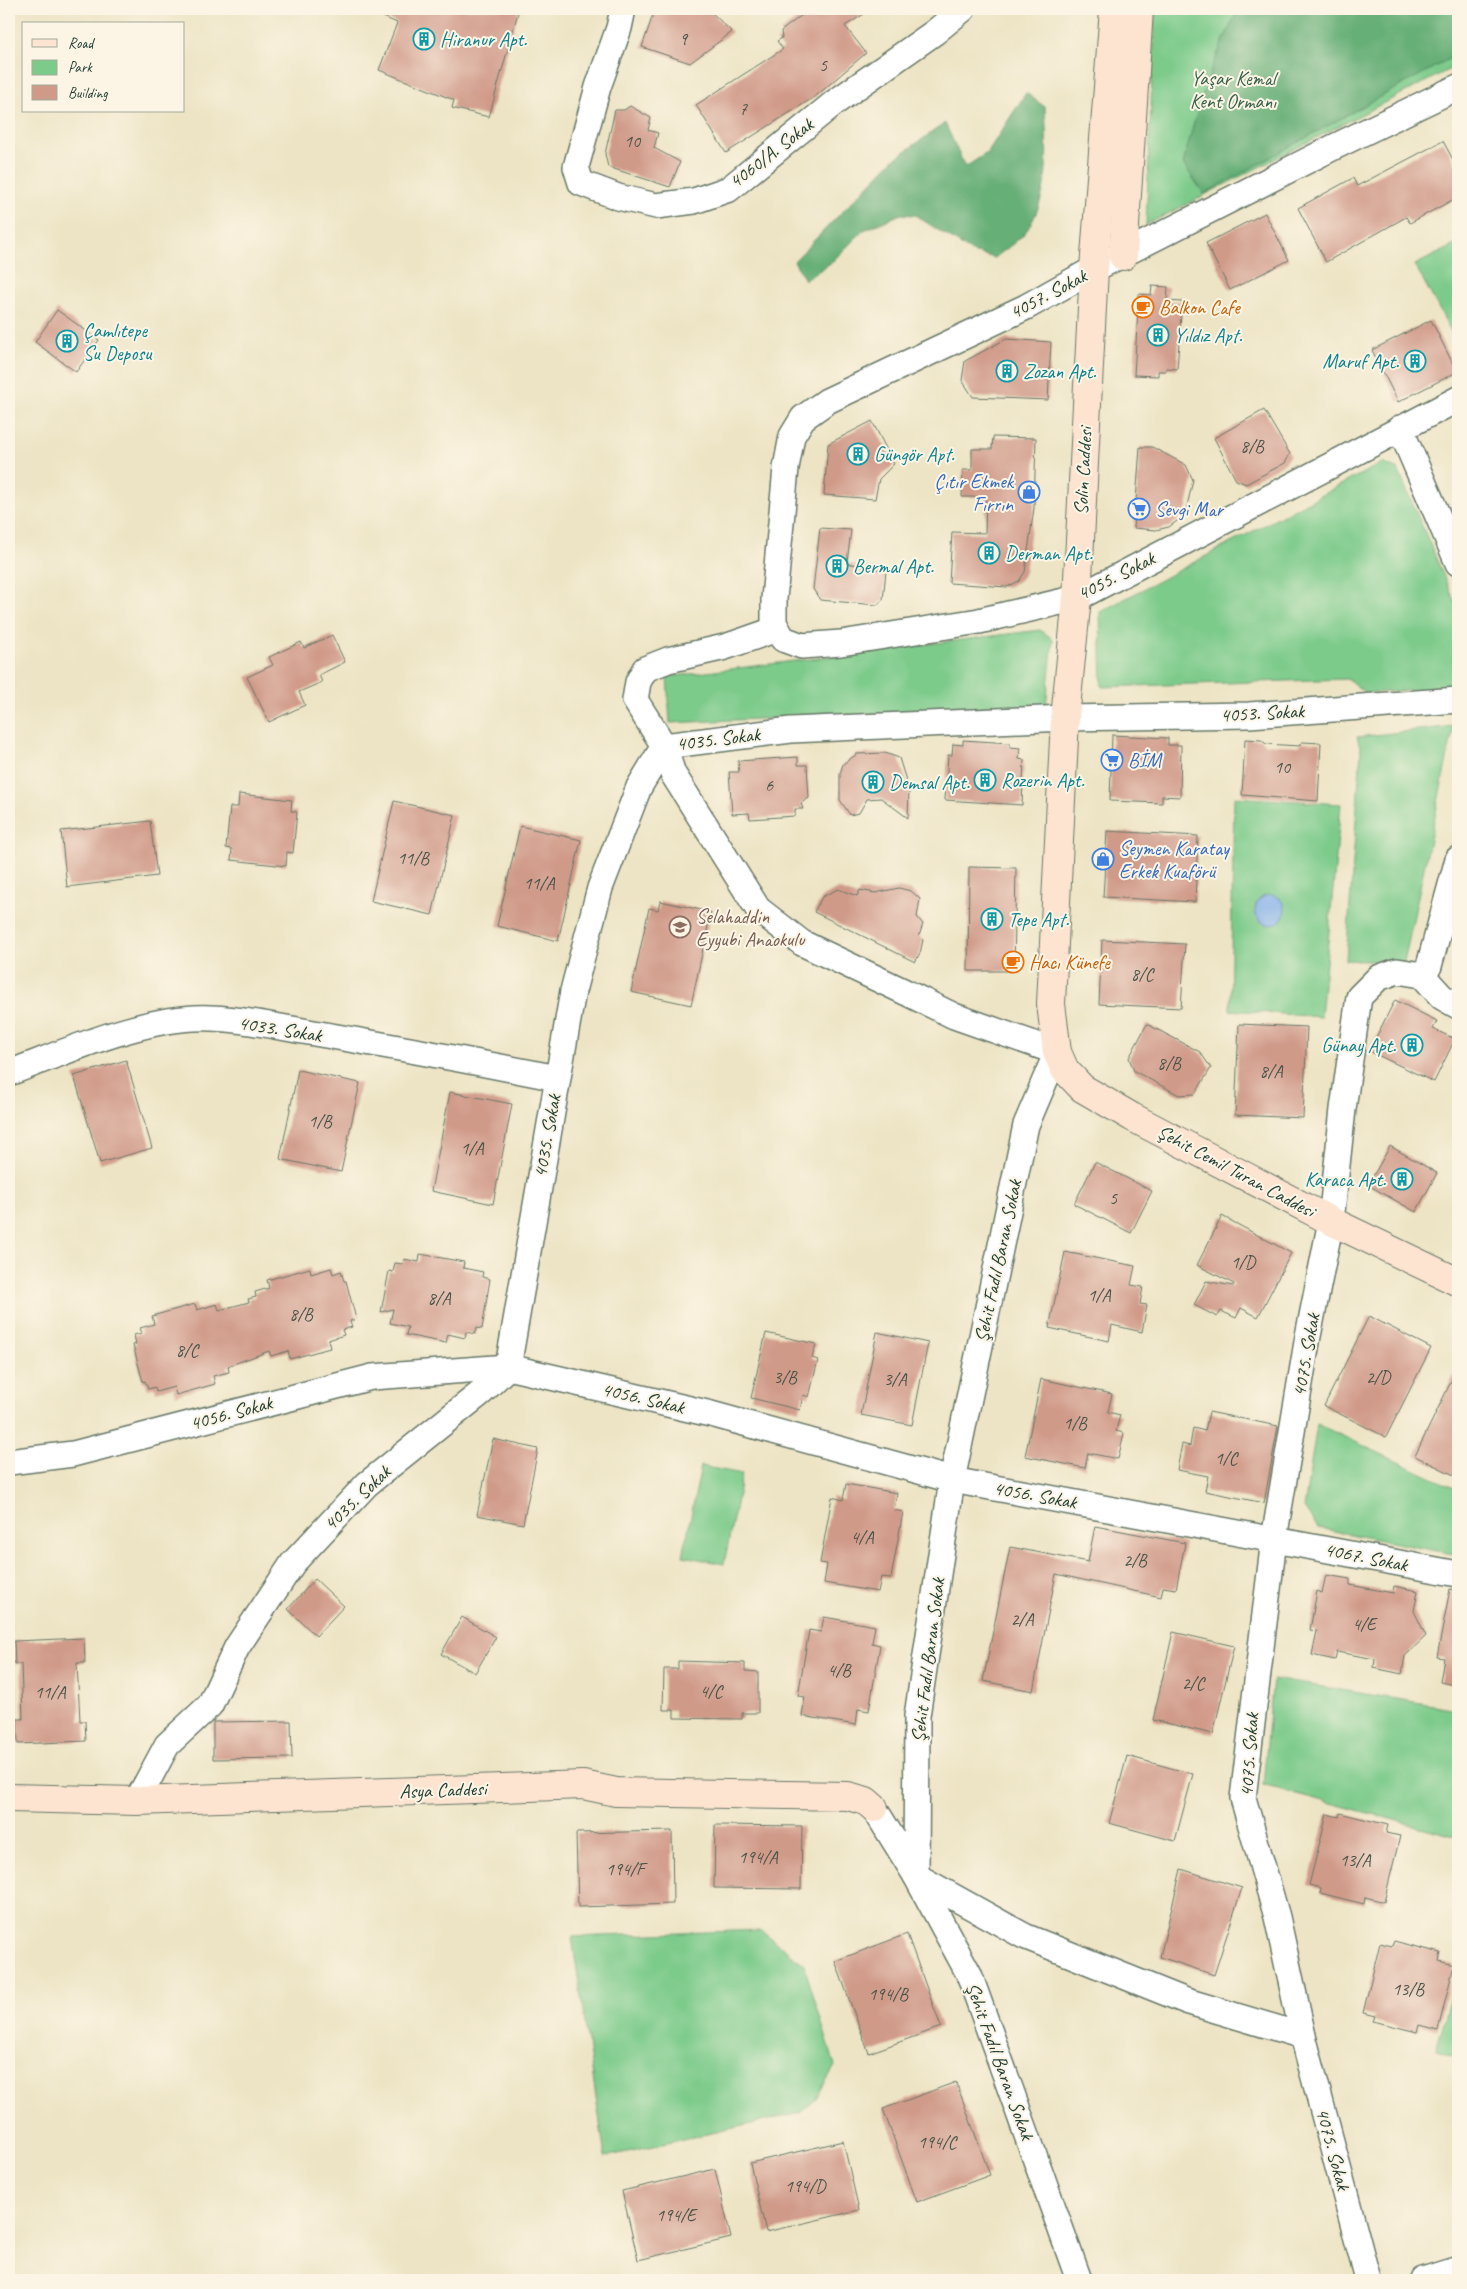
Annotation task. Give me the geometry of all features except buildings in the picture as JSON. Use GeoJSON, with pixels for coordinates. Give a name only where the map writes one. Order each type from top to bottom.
{"type":"FeatureCollection","features":[{"type":"Feature","properties":{"kind":"street","name":"4060/A. Sokak"},"geometry":{"type":"LineString","coordinates":[[623,9],[619,28],[598,87],[576,167],[581,183],[586,186],[618,197],[656,206],[694,201],[729,189],[834,103],[935,32],[963,9]]}},
{"type":"Feature","properties":{"kind":"street","name":"Solin Caddesi"},"geometry":{"type":"LineString","coordinates":[[1057,1052],[1051,1004],[1065,718],[1077,598],[1094,269],[1114,9]]}},
{"type":"Feature","properties":{"kind":"street"},"geometry":{"type":"LineString","coordinates":[[1123,256],[1139,9]]}},
{"type":"Feature","properties":{"kind":"street","name":"4057. Sokak"},"geometry":{"type":"LineString","coordinates":[[777,629],[774,623],[774,599],[786,468],[792,436],[803,418],[827,401],[1026,307],[1094,269],[1123,256],[1334,147],[1458,87]]}},
{"type":"Feature","properties":{"kind":"street","name":"4055. Sokak"},"geometry":{"type":"LineString","coordinates":[[777,629],[783,639],[802,646],[841,643],[979,621],[1077,598],[1458,399]]}},
{"type":"Feature","properties":{"kind":"street"},"geometry":{"type":"LineString","coordinates":[[1400,428],[1458,563]]}},
{"type":"Feature","properties":{"kind":"street"},"geometry":{"type":"LineString","coordinates":[[777,629],[725,647],[668,660],[645,669],[638,682],[635,700],[664,746],[673,774],[758,909],[802,943],[954,1016],[1057,1052]]}},
{"type":"Feature","properties":{"kind":"street","name":"4053. Sokak"},"geometry":{"type":"LineString","coordinates":[[1065,718],[1249,715],[1458,700]]}},
{"type":"Feature","properties":{"kind":"street","name":"4035. Sokak"},"geometry":{"type":"LineString","coordinates":[[137,1801],[167,1746],[210,1705],[237,1647],[293,1564],[367,1484],[482,1392],[508,1367],[573,991],[600,888],[639,787],[664,746],[791,730],[1065,718]]}},
{"type":"Feature","properties":{"kind":"street"},"geometry":{"type":"LineString","coordinates":[[1458,859],[1429,966],[1422,975],[1442,998],[1458,1006]]}},
{"type":"Feature","properties":{"kind":"street","name":"4075. Sokak"},"geometry":{"type":"LineString","coordinates":[[1368,2280],[1303,2036],[1277,1917],[1243,1798],[1274,1540],[1308,1336],[1331,1221],[1343,1109],[1359,997],[1378,978],[1397,971],[1422,975]]}},
{"type":"Feature","properties":{"kind":"street","name":"4033. Sokak"},"geometry":{"type":"LineString","coordinates":[[9,1073],[83,1045],[157,1023],[195,1018],[250,1023],[429,1052],[557,1078]]}},
{"type":"Feature","properties":{"kind":"street","name":"Şehit Cemil Turan Caddesi"},"geometry":{"type":"LineString","coordinates":[[1057,1052],[1065,1070],[1082,1088],[1132,1117],[1331,1221],[1458,1282]]}},
{"type":"Feature","properties":{"kind":"street","name":"Şehit Fadıl Baran Sokak"},"geometry":{"type":"LineString","coordinates":[[1057,1052],[1026,1125],[952,1480],[917,1716],[916,1876],[969,1974],[1079,2280]]}},
{"type":"Feature","properties":{"kind":"street","name":"4056. Sokak"},"geometry":{"type":"LineString","coordinates":[[9,1462],[73,1454],[372,1377],[508,1367],[711,1414],[952,1480],[1274,1540]]}},
{"type":"Feature","properties":{"kind":"street","name":"4067. Sokak"},"geometry":{"type":"LineString","coordinates":[[1274,1540],[1458,1574]]}},
{"type":"Feature","properties":{"kind":"street","name":"Asya Caddesi"},"geometry":{"type":"LineString","coordinates":[[9,1798],[137,1801],[584,1785],[616,1792],[848,1796],[866,1800],[874,1808]]}},
{"type":"Feature","properties":{"kind":"street"},"geometry":{"type":"LineString","coordinates":[[874,1808],[916,1876],[1024,1936],[1186,2001],[1303,2036]]}},
{"type":"Feature","properties":{"kind":"street"},"geometry":{"type":"LineString","coordinates":[[1422,2280],[1458,2269]]}},
{"type":"Feature","properties":{"kind":"green space","name":"Yaşar Kemal Kent Ormanı"},"geometry":{"type":"Polygon","coordinates":[[[1155,9],[1458,9],[1458,65],[1146,225],[1155,9]]]}},
{"type":"Feature","properties":{"kind":"green space","name":"Yaşar Kemal Kent Ormanı"},"geometry":{"type":"Polygon","coordinates":[[[1239,9],[1458,9],[1458,54],[1204,194],[1183,164],[1206,84],[1229,27],[1239,9]]]}},
{"type":"Feature","properties":{"kind":"green space"},"geometry":{"type":"Polygon","coordinates":[[[1026,93],[1045,107],[1047,153],[1041,199],[1029,227],[1018,240],[995,258],[972,252],[915,215],[901,214],[864,230],[832,262],[805,280],[794,261],[893,160],[945,123],[965,167],[987,153],[1026,93]]]}},
{"type":"Feature","properties":{"kind":"green space"},"geometry":{"type":"Polygon","coordinates":[[[1458,243],[1458,344],[1415,265],[1458,243]]]}},
{"type":"Feature","properties":{"kind":"green space"},"geometry":{"type":"Polygon","coordinates":[[[1382,463],[1398,470],[1458,609],[1458,688],[1365,693],[1348,679],[1102,687],[1100,612],[1382,463]]]}},
{"type":"Feature","properties":{"kind":"green space"},"geometry":{"type":"Polygon","coordinates":[[[1040,630],[1053,639],[1046,706],[670,723],[667,677],[1040,630]]]}},
{"type":"Feature","properties":{"kind":"green space"},"geometry":{"type":"Polygon","coordinates":[[[1454,726],[1404,963],[1346,960],[1361,750],[1357,737],[1454,726]]]}},
{"type":"Feature","properties":{"kind":"green space"},"geometry":{"type":"Polygon","coordinates":[[[1234,797],[1341,804],[1321,1017],[1230,1010],[1234,797]]]}},
{"type":"Feature","properties":{"kind":"green space"},"geometry":{"type":"Polygon","coordinates":[[[1317,1424],[1458,1490],[1458,1555],[1318,1528],[1304,1508],[1317,1424]]]}},
{"type":"Feature","properties":{"kind":"green space"},"geometry":{"type":"Polygon","coordinates":[[[701,1466],[742,1474],[724,1564],[683,1556],[701,1466]]]}},
{"type":"Feature","properties":{"kind":"green space"},"geometry":{"type":"Polygon","coordinates":[[[1273,1679],[1458,1709],[1458,1837],[1263,1785],[1273,1679]]]}},
{"type":"Feature","properties":{"kind":"green space"},"geometry":{"type":"Polygon","coordinates":[[[760,1930],[804,1965],[835,2066],[816,2098],[800,2113],[605,2157],[572,1937],[760,1930]]]}},
{"type":"Feature","properties":{"kind":"green space"},"geometry":{"type":"Polygon","coordinates":[[[1458,1971],[1458,2058],[1436,2051],[1458,1971]]]}},
{"type":"Feature","properties":{"kind":"water"},"geometry":{"type":"Polygon","coordinates":[[[1270,895],[1281,899],[1285,910],[1281,921],[1270,925],[1259,921],[1255,910],[1259,899],[1270,895]]]}},
{"type":"Feature","properties":{"kind":"place","name":"Hiranur Apt."},"geometry":{"type":"Point","coordinates":[424,39]}},
{"type":"Feature","properties":{"kind":"place","name":"Balkon Cafe"},"geometry":{"type":"Point","coordinates":[1143,307]}},
{"type":"Feature","properties":{"kind":"place","name":"Yıldız Apt."},"geometry":{"type":"Point","coordinates":[1158,335]}},
{"type":"Feature","properties":{"kind":"place","name":"Çamlıtepe Su Deposu"},"geometry":{"type":"Point","coordinates":[67,341]}},
{"type":"Feature","properties":{"kind":"place","name":"Maruf Apt."},"geometry":{"type":"Point","coordinates":[1415,361]}},
{"type":"Feature","properties":{"kind":"place","name":"Zozan Apt."},"geometry":{"type":"Point","coordinates":[1007,371]}},
{"type":"Feature","properties":{"kind":"place","name":"Güngör Apt."},"geometry":{"type":"Point","coordinates":[858,454]}},
{"type":"Feature","properties":{"kind":"place","name":"Çıtır Ekmek Fırrın"},"geometry":{"type":"Point","coordinates":[1029,492]}},
{"type":"Feature","properties":{"kind":"place","name":"Sevgi Mar"},"geometry":{"type":"Point","coordinates":[1139,509]}},
{"type":"Feature","properties":{"kind":"place","name":"Derman Apt."},"geometry":{"type":"Point","coordinates":[989,553]}},
{"type":"Feature","properties":{"kind":"place","name":"Bermal Apt."},"geometry":{"type":"Point","coordinates":[837,566]}},
{"type":"Feature","properties":{"kind":"place","name":"BİM"},"geometry":{"type":"Point","coordinates":[1112,760]}},
{"type":"Feature","properties":{"kind":"place","name":"Rozerin Apt."},"geometry":{"type":"Point","coordinates":[985,780]}},
{"type":"Feature","properties":{"kind":"place","name":"Demsal Apt."},"geometry":{"type":"Point","coordinates":[873,782]}},
{"type":"Feature","properties":{"kind":"place","name":"Seymen Karatay Erkek Kuaförü"},"geometry":{"type":"Point","coordinates":[1103,859]}},
{"type":"Feature","properties":{"kind":"place","name":"Tepe Apt."},"geometry":{"type":"Point","coordinates":[992,919]}},
{"type":"Feature","properties":{"kind":"place","name":"Selahaddin Eyyubi Anaokulu"},"geometry":{"type":"Point","coordinates":[680,927]}},
{"type":"Feature","properties":{"kind":"place","name":"Hacı Künefe"},"geometry":{"type":"Point","coordinates":[1013,962]}},
{"type":"Feature","properties":{"kind":"place","name":"Günay Apt."},"geometry":{"type":"Point","coordinates":[1412,1045]}},
{"type":"Feature","properties":{"kind":"place","name":"Karaca Apt."},"geometry":{"type":"Point","coordinates":[1402,1179]}}]}
